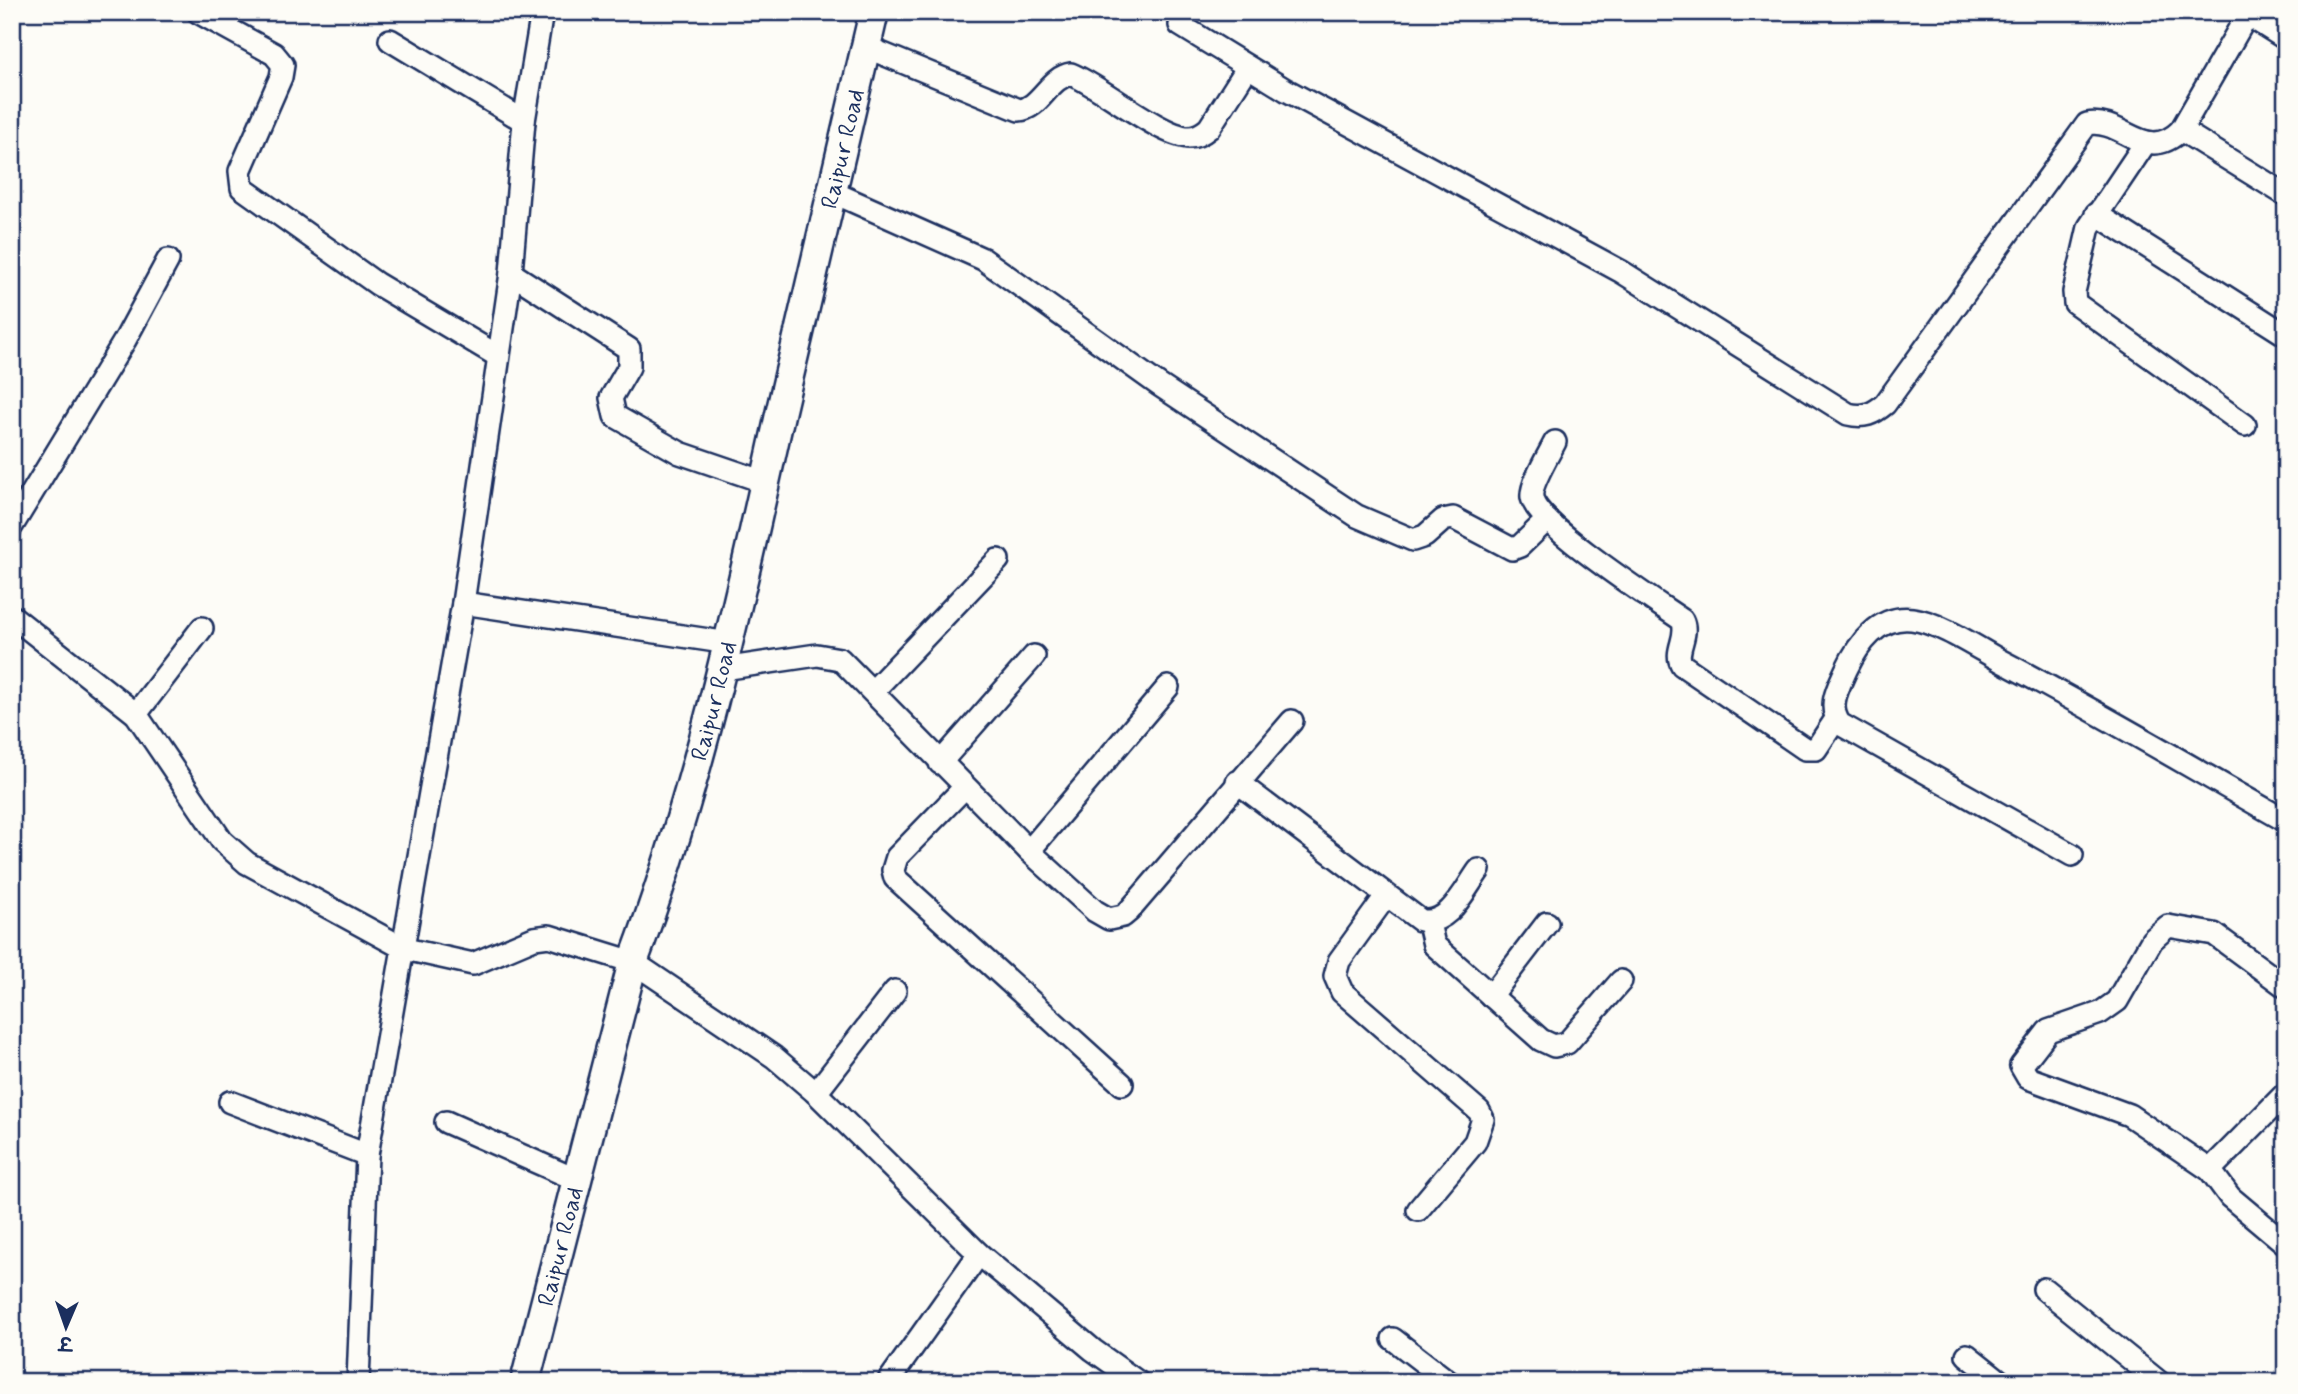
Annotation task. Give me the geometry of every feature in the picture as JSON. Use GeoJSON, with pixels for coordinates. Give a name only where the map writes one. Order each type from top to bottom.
{"type":"FeatureCollection","features":[{"type":"Feature","properties":{"kind":"main road","name":"Raipur Road"},"geometry":{"type":"LineString","coordinates":[[525,1382],[633,962],[650,917],[726,656],[830,191],[874,12]]}},
{"type":"Feature","properties":{"kind":"street"},"geometry":{"type":"LineString","coordinates":[[198,12],[274,54],[283,65],[281,77],[240,171],[240,184],[246,191],[377,284],[498,356]]}},
{"type":"Feature","properties":{"kind":"street"},"geometry":{"type":"LineString","coordinates":[[358,1382],[367,1154],[405,949],[463,603],[511,273],[524,121],[542,12]]}},
{"type":"Feature","properties":{"kind":"street"},"geometry":{"type":"LineString","coordinates":[[1180,25],[1248,67],[1622,272],[1848,414],[1856,416],[1867,416],[1885,404],[2083,127],[2092,123],[2146,142],[2164,143],[2181,130],[2249,13],[2286,39]]}},
{"type":"Feature","properties":{"kind":"street"},"geometry":{"type":"LineString","coordinates":[[390,40],[524,121]]}},
{"type":"Feature","properties":{"kind":"street"},"geometry":{"type":"LineString","coordinates":[[866,47],[1019,110],[1028,108],[1061,76],[1071,74],[1120,105],[1185,137],[1202,134],[1209,128],[1248,67]]}},
{"type":"Feature","properties":{"kind":"street"},"geometry":{"type":"LineString","coordinates":[[2181,130],[2286,195]]}},
{"type":"Feature","properties":{"kind":"street"},"geometry":{"type":"LineString","coordinates":[[2146,142],[2096,214],[2082,249],[2074,292],[2075,303],[2245,425]]}},
{"type":"Feature","properties":{"kind":"street"},"geometry":{"type":"LineString","coordinates":[[830,191],[983,259],[1262,455],[1357,516],[1413,540],[1420,539],[1443,520],[1453,518],[1512,549],[1520,546],[1547,520]]}},
{"type":"Feature","properties":{"kind":"street"},"geometry":{"type":"LineString","coordinates":[[2096,214],[2286,335]]}},
{"type":"Feature","properties":{"kind":"street"},"geometry":{"type":"LineString","coordinates":[[12,526],[125,340],[168,260]]}},
{"type":"Feature","properties":{"kind":"street"},"geometry":{"type":"LineString","coordinates":[[511,273],[629,349],[628,367],[611,398],[615,416],[680,453],[765,482]]}},
{"type":"Feature","properties":{"kind":"street"},"geometry":{"type":"LineString","coordinates":[[1555,442],[1532,492],[1534,506],[1568,538],[1682,620],[1685,631],[1678,657],[1682,665],[1796,745],[1816,749],[1836,719]]}},
{"type":"Feature","properties":{"kind":"street"},"geometry":{"type":"LineString","coordinates":[[874,690],[998,560]]}},
{"type":"Feature","properties":{"kind":"street"},"geometry":{"type":"LineString","coordinates":[[463,603],[726,656],[830,655],[849,665],[940,763],[1029,851],[1103,917],[1123,916],[1292,721]]}},
{"type":"Feature","properties":{"kind":"street"},"geometry":{"type":"LineString","coordinates":[[12,616],[136,714],[159,744],[175,775],[232,851],[247,863],[405,949],[473,964],[534,938],[549,936],[633,962],[774,1057],[816,1093],[979,1254],[1093,1350],[1138,1382]]}},
{"type":"Feature","properties":{"kind":"street"},"geometry":{"type":"LineString","coordinates":[[2072,855],[1840,724],[1836,719],[1834,700],[1861,642],[1886,624],[1912,619],[1924,622],[2032,677],[2286,821]]}},
{"type":"Feature","properties":{"kind":"street"},"geometry":{"type":"LineString","coordinates":[[136,714],[202,628]]}},
{"type":"Feature","properties":{"kind":"street"},"geometry":{"type":"LineString","coordinates":[[940,763],[1034,656]]}},
{"type":"Feature","properties":{"kind":"street"},"geometry":{"type":"LineString","coordinates":[[1029,851],[1168,687]]}},
{"type":"Feature","properties":{"kind":"street"},"geometry":{"type":"LineString","coordinates":[[1237,782],[1411,915],[1429,923],[1445,916],[1479,870]]}},
{"type":"Feature","properties":{"kind":"street"},"geometry":{"type":"LineString","coordinates":[[965,787],[897,857],[893,870],[895,878],[1122,1084]]}},
{"type":"Feature","properties":{"kind":"street"},"geometry":{"type":"LineString","coordinates":[[1386,896],[1339,961],[1336,983],[1342,992],[1479,1111],[1483,1119],[1475,1142],[1418,1210]]}},
{"type":"Feature","properties":{"kind":"street"},"geometry":{"type":"LineString","coordinates":[[1429,923],[1434,945],[1541,1040],[1559,1046],[1567,1043],[1621,981]]}},
{"type":"Feature","properties":{"kind":"street"},"geometry":{"type":"LineString","coordinates":[[1491,996],[1547,923]]}},
{"type":"Feature","properties":{"kind":"street"},"geometry":{"type":"LineString","coordinates":[[2286,987],[2214,934],[2168,926],[2152,940],[2117,1001],[2100,1013],[2048,1031],[2023,1060],[2021,1070],[2028,1079],[2129,1115],[2210,1170],[2230,1197],[2286,1244]]}},
{"type":"Feature","properties":{"kind":"street"},"geometry":{"type":"LineString","coordinates":[[816,1093],[895,991]]}},
{"type":"Feature","properties":{"kind":"street"},"geometry":{"type":"LineString","coordinates":[[2210,1170],[2286,1093]]}},
{"type":"Feature","properties":{"kind":"street"},"geometry":{"type":"LineString","coordinates":[[230,1102],[367,1154]]}},
{"type":"Feature","properties":{"kind":"street"},"geometry":{"type":"LineString","coordinates":[[446,1122],[577,1180]]}},
{"type":"Feature","properties":{"kind":"street"},"geometry":{"type":"LineString","coordinates":[[888,1382],[979,1254]]}},
{"type":"Feature","properties":{"kind":"street"},"geometry":{"type":"LineString","coordinates":[[2044,1289],[2159,1382]]}},
{"type":"Feature","properties":{"kind":"street"},"geometry":{"type":"LineString","coordinates":[[1393,1339],[1449,1382]]}},
{"type":"Feature","properties":{"kind":"street"},"geometry":{"type":"LineString","coordinates":[[1967,1355],[2001,1382]]}}]}
